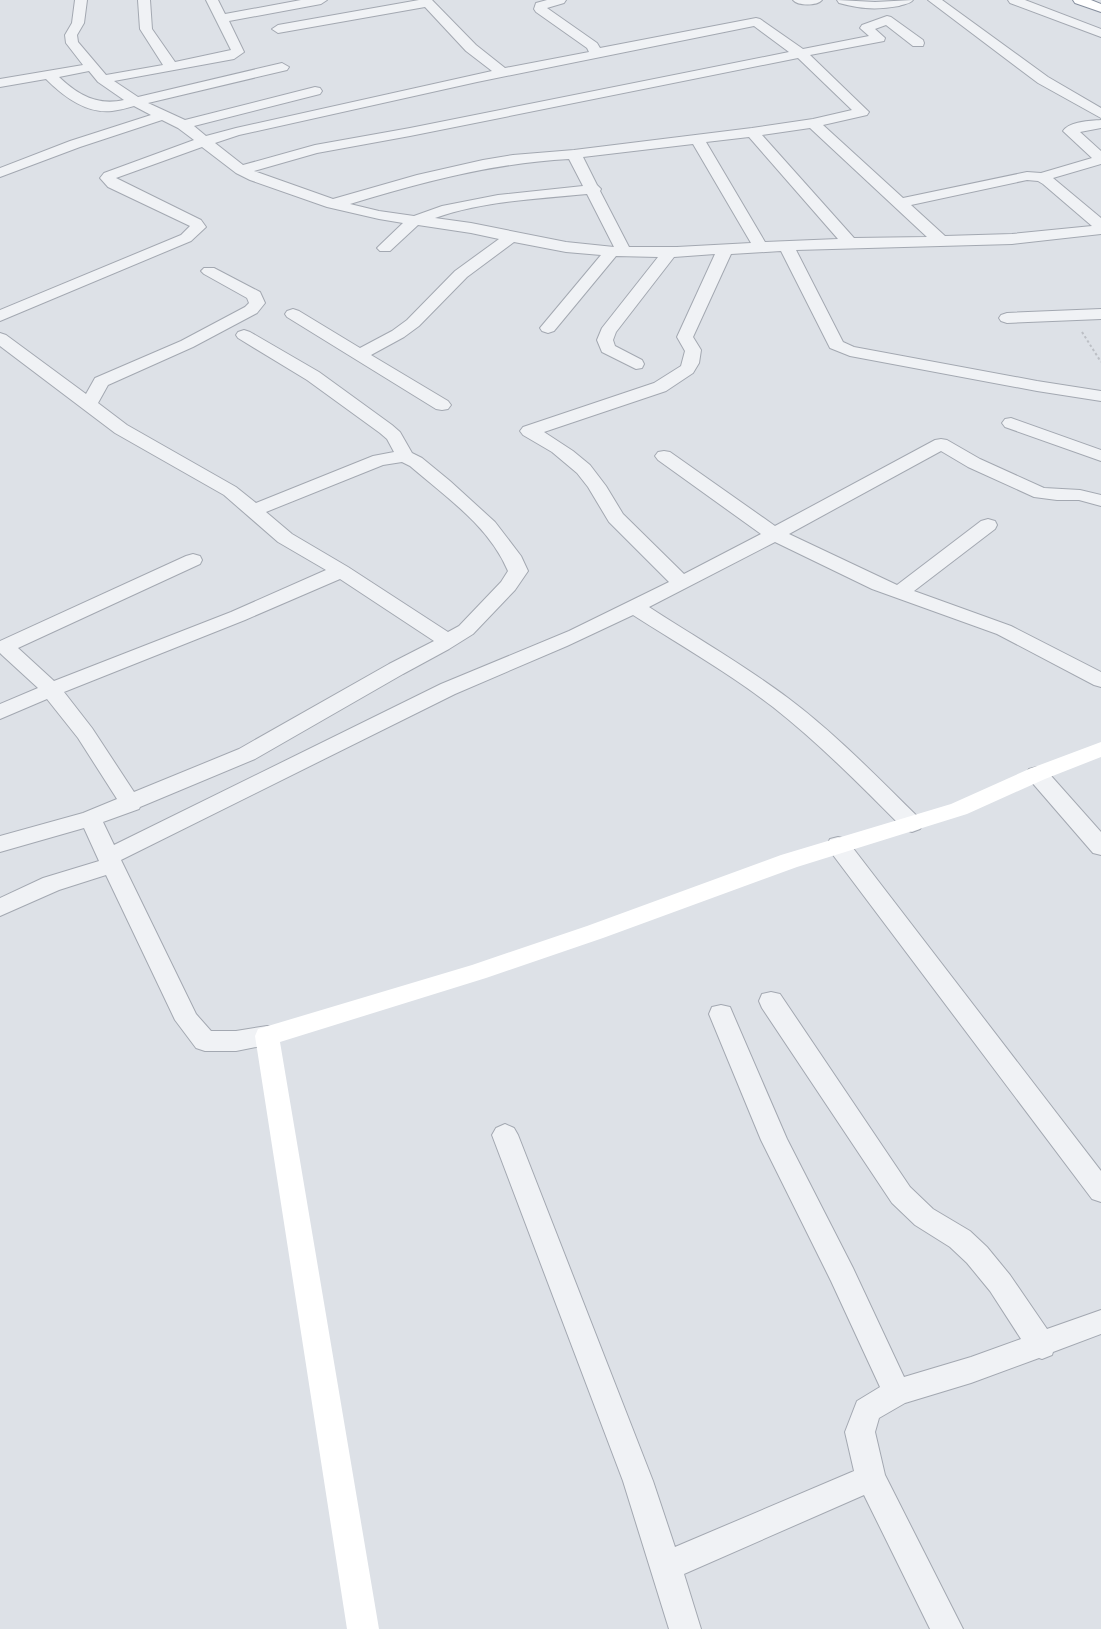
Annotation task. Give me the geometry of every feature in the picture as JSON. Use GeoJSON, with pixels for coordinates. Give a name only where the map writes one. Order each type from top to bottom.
{"type":"FeatureCollection","features":[{"type":"Feature","properties":{"kind":"main road"},"geometry":{"type":"LineString","coordinates":[[1079,0],[1101,8]]}},
{"type":"Feature","properties":{"kind":"main road"},"geometry":{"type":"LineString","coordinates":[[363,1629],[267,1036],[478,972],[595,932],[694,894],[838,845],[912,824],[987,798],[1037,774],[1101,749]]}},
{"type":"Feature","properties":{"kind":"street"},"geometry":{"type":"LineString","coordinates":[[81,0],[78,23],[71,35],[72,43],[92,67],[114,89],[183,125],[241,170],[271,183],[332,204],[413,221],[471,228],[548,244],[618,252],[670,252],[850,243],[1037,237],[1101,229]]}},
{"type":"Feature","properties":{"kind":"street"},"geometry":{"type":"LineString","coordinates":[[144,0],[146,29],[171,67]]}},
{"type":"Feature","properties":{"kind":"street"},"geometry":{"type":"LineString","coordinates":[[103,79],[229,56],[238,52],[212,0]]}},
{"type":"Feature","properties":{"kind":"street"},"geometry":{"type":"LineString","coordinates":[[221,18],[321,0]]}},
{"type":"Feature","properties":{"kind":"street"},"geometry":{"type":"LineString","coordinates":[[560,0],[540,6],[540,9],[592,46],[596,53]]}},
{"type":"Feature","properties":{"kind":"street"},"geometry":{"type":"LineString","coordinates":[[799,0],[816,0]]}},
{"type":"Feature","properties":{"kind":"street"},"geometry":{"type":"LineString","coordinates":[[843,0],[866,7],[875,7],[907,0]]}},
{"type":"Feature","properties":{"kind":"street"},"geometry":{"type":"LineString","coordinates":[[934,0],[1037,76],[1101,114]]}},
{"type":"Feature","properties":{"kind":"street"},"geometry":{"type":"LineString","coordinates":[[1014,0],[1101,32]]}},
{"type":"Feature","properties":{"kind":"street"},"geometry":{"type":"LineString","coordinates":[[278,29],[427,2],[471,48],[503,73]]}},
{"type":"Feature","properties":{"kind":"street"},"geometry":{"type":"LineString","coordinates":[[241,170],[315,149],[410,132],[463,120],[879,38],[866,28],[887,20],[918,43]]}},
{"type":"Feature","properties":{"kind":"street"},"geometry":{"type":"LineString","coordinates":[[0,316],[186,238],[198,228],[196,222],[113,184],[107,178],[116,172],[205,141],[309,115],[503,73],[582,59],[596,53],[756,22],[801,54],[862,112],[813,123],[752,132],[574,154],[529,156],[504,160],[378,190],[332,204]]}},
{"type":"Feature","properties":{"kind":"street"},"geometry":{"type":"LineString","coordinates":[[0,83],[92,67]]}},
{"type":"Feature","properties":{"kind":"street"},"geometry":{"type":"LineString","coordinates":[[49,75],[70,94],[88,104],[98,107],[112,107],[282,67]]}},
{"type":"Feature","properties":{"kind":"street"},"geometry":{"type":"LineString","coordinates":[[183,125],[315,91]]}},
{"type":"Feature","properties":{"kind":"street"},"geometry":{"type":"LineString","coordinates":[[0,173],[75,144],[164,115]]}},
{"type":"Feature","properties":{"kind":"street"},"geometry":{"type":"LineString","coordinates":[[813,123],[941,241]]}},
{"type":"Feature","properties":{"kind":"street"},"geometry":{"type":"LineString","coordinates":[[1101,124],[1080,127],[1070,132],[1101,159]]}},
{"type":"Feature","properties":{"kind":"street"},"geometry":{"type":"LineString","coordinates":[[752,132],[850,243]]}},
{"type":"Feature","properties":{"kind":"street"},"geometry":{"type":"LineString","coordinates":[[697,139],[761,248]]}},
{"type":"Feature","properties":{"kind":"street"},"geometry":{"type":"LineString","coordinates":[[574,154],[594,189],[618,252]]}},
{"type":"Feature","properties":{"kind":"street"},"geometry":{"type":"LineString","coordinates":[[901,203],[1027,176],[1042,177],[1101,159]]}},
{"type":"Feature","properties":{"kind":"street"},"geometry":{"type":"LineString","coordinates":[[1042,177],[1101,226]]}},
{"type":"Feature","properties":{"kind":"street"},"geometry":{"type":"LineString","coordinates":[[385,248],[413,221],[466,205],[498,199],[594,189]]}},
{"type":"Feature","properties":{"kind":"street"},"geometry":{"type":"LineString","coordinates":[[360,354],[398,334],[413,323],[461,274],[511,237]]}},
{"type":"Feature","properties":{"kind":"street"},"geometry":{"type":"LineString","coordinates":[[786,246],[836,345],[858,352],[1037,386],[1071,390],[1101,396]]}},
{"type":"Feature","properties":{"kind":"street"},"geometry":{"type":"LineString","coordinates":[[681,582],[620,522],[611,511],[597,486],[585,470],[559,448],[529,432],[660,387],[687,369],[693,355],[693,350],[685,337],[725,250]]}},
{"type":"Feature","properties":{"kind":"street"},"geometry":{"type":"LineString","coordinates":[[548,328],[618,252]]}},
{"type":"Feature","properties":{"kind":"street"},"geometry":{"type":"LineString","coordinates":[[636,364],[608,349],[605,340],[608,331],[670,252]]}},
{"type":"Feature","properties":{"kind":"street"},"geometry":{"type":"LineString","coordinates":[[88,405],[101,382],[187,344],[251,310],[257,303],[254,295],[209,271]]}},
{"type":"Feature","properties":{"kind":"street"},"geometry":{"type":"LineString","coordinates":[[293,314],[442,405]]}},
{"type":"Feature","properties":{"kind":"street"},"geometry":{"type":"LineString","coordinates":[[1007,318],[1101,314]]}},
{"type":"Feature","properties":{"kind":"street"},"geometry":{"type":"LineString","coordinates":[[0,844],[90,819],[130,804],[247,754],[368,684],[466,630],[508,586],[518,571],[515,562],[500,540],[478,516],[416,462],[405,456],[394,436],[386,428],[313,376],[244,335]]}},
{"type":"Feature","properties":{"kind":"street"},"geometry":{"type":"LineString","coordinates":[[0,338],[121,429],[230,491],[285,538],[341,571],[448,641]]}},
{"type":"Feature","properties":{"kind":"street"},"geometry":{"type":"LineString","coordinates":[[1011,423],[1101,456]]}},
{"type":"Feature","properties":{"kind":"street"},"geometry":{"type":"LineString","coordinates":[[0,908],[51,884],[110,861],[481,673],[571,637],[774,534],[940,444],[974,463],[1040,493],[1080,495],[1101,501]]}},
{"type":"Feature","properties":{"kind":"street"},"geometry":{"type":"LineString","coordinates":[[253,511],[379,460],[405,456]]}},
{"type":"Feature","properties":{"kind":"street"},"geometry":{"type":"LineString","coordinates":[[664,456],[774,534],[857,576],[899,593],[977,619],[1004,630],[1101,680]]}},
{"type":"Feature","properties":{"kind":"street"},"geometry":{"type":"LineString","coordinates":[[899,593],[988,525]]}},
{"type":"Feature","properties":{"kind":"street"},"geometry":{"type":"LineString","coordinates":[[130,804],[85,733],[50,690],[9,651],[7,645],[192,560]]}},
{"type":"Feature","properties":{"kind":"street"},"geometry":{"type":"LineString","coordinates":[[0,712],[50,690],[238,616],[341,571]]}},
{"type":"Feature","properties":{"kind":"street"},"geometry":{"type":"LineString","coordinates":[[633,606],[741,675],[780,702],[835,748],[912,824]]}},
{"type":"Feature","properties":{"kind":"street"},"geometry":{"type":"LineString","coordinates":[[1037,774],[1101,847]]}},
{"type":"Feature","properties":{"kind":"street"},"geometry":{"type":"LineString","coordinates":[[90,819],[187,1020],[205,1041],[236,1041],[267,1036]]}},
{"type":"Feature","properties":{"kind":"street"},"geometry":{"type":"LineString","coordinates":[[838,845],[1101,1191]]}},
{"type":"Feature","properties":{"kind":"street"},"geometry":{"type":"LineString","coordinates":[[771,1001],[901,1195],[924,1217],[960,1239],[977,1255],[1000,1283],[1042,1346]]}},
{"type":"Feature","properties":{"kind":"street"},"geometry":{"type":"LineString","coordinates":[[721,1014],[774,1140],[843,1276],[897,1392]]}},
{"type":"Feature","properties":{"kind":"street"},"geometry":{"type":"LineString","coordinates":[[505,1135],[635,1474],[666,1566],[675,1600],[685,1629]]}},
{"type":"Feature","properties":{"kind":"street"},"geometry":{"type":"LineString","coordinates":[[947,1629],[871,1478],[860,1432],[867,1410],[897,1392],[971,1370],[1042,1346],[1101,1322]]}},
{"type":"Feature","properties":{"kind":"street"},"geometry":{"type":"LineString","coordinates":[[666,1566],[871,1478]]}},
{"type":"Feature","properties":{"kind":"path"},"geometry":{"type":"LineString","coordinates":[[1070,315],[1101,362]]}}]}
